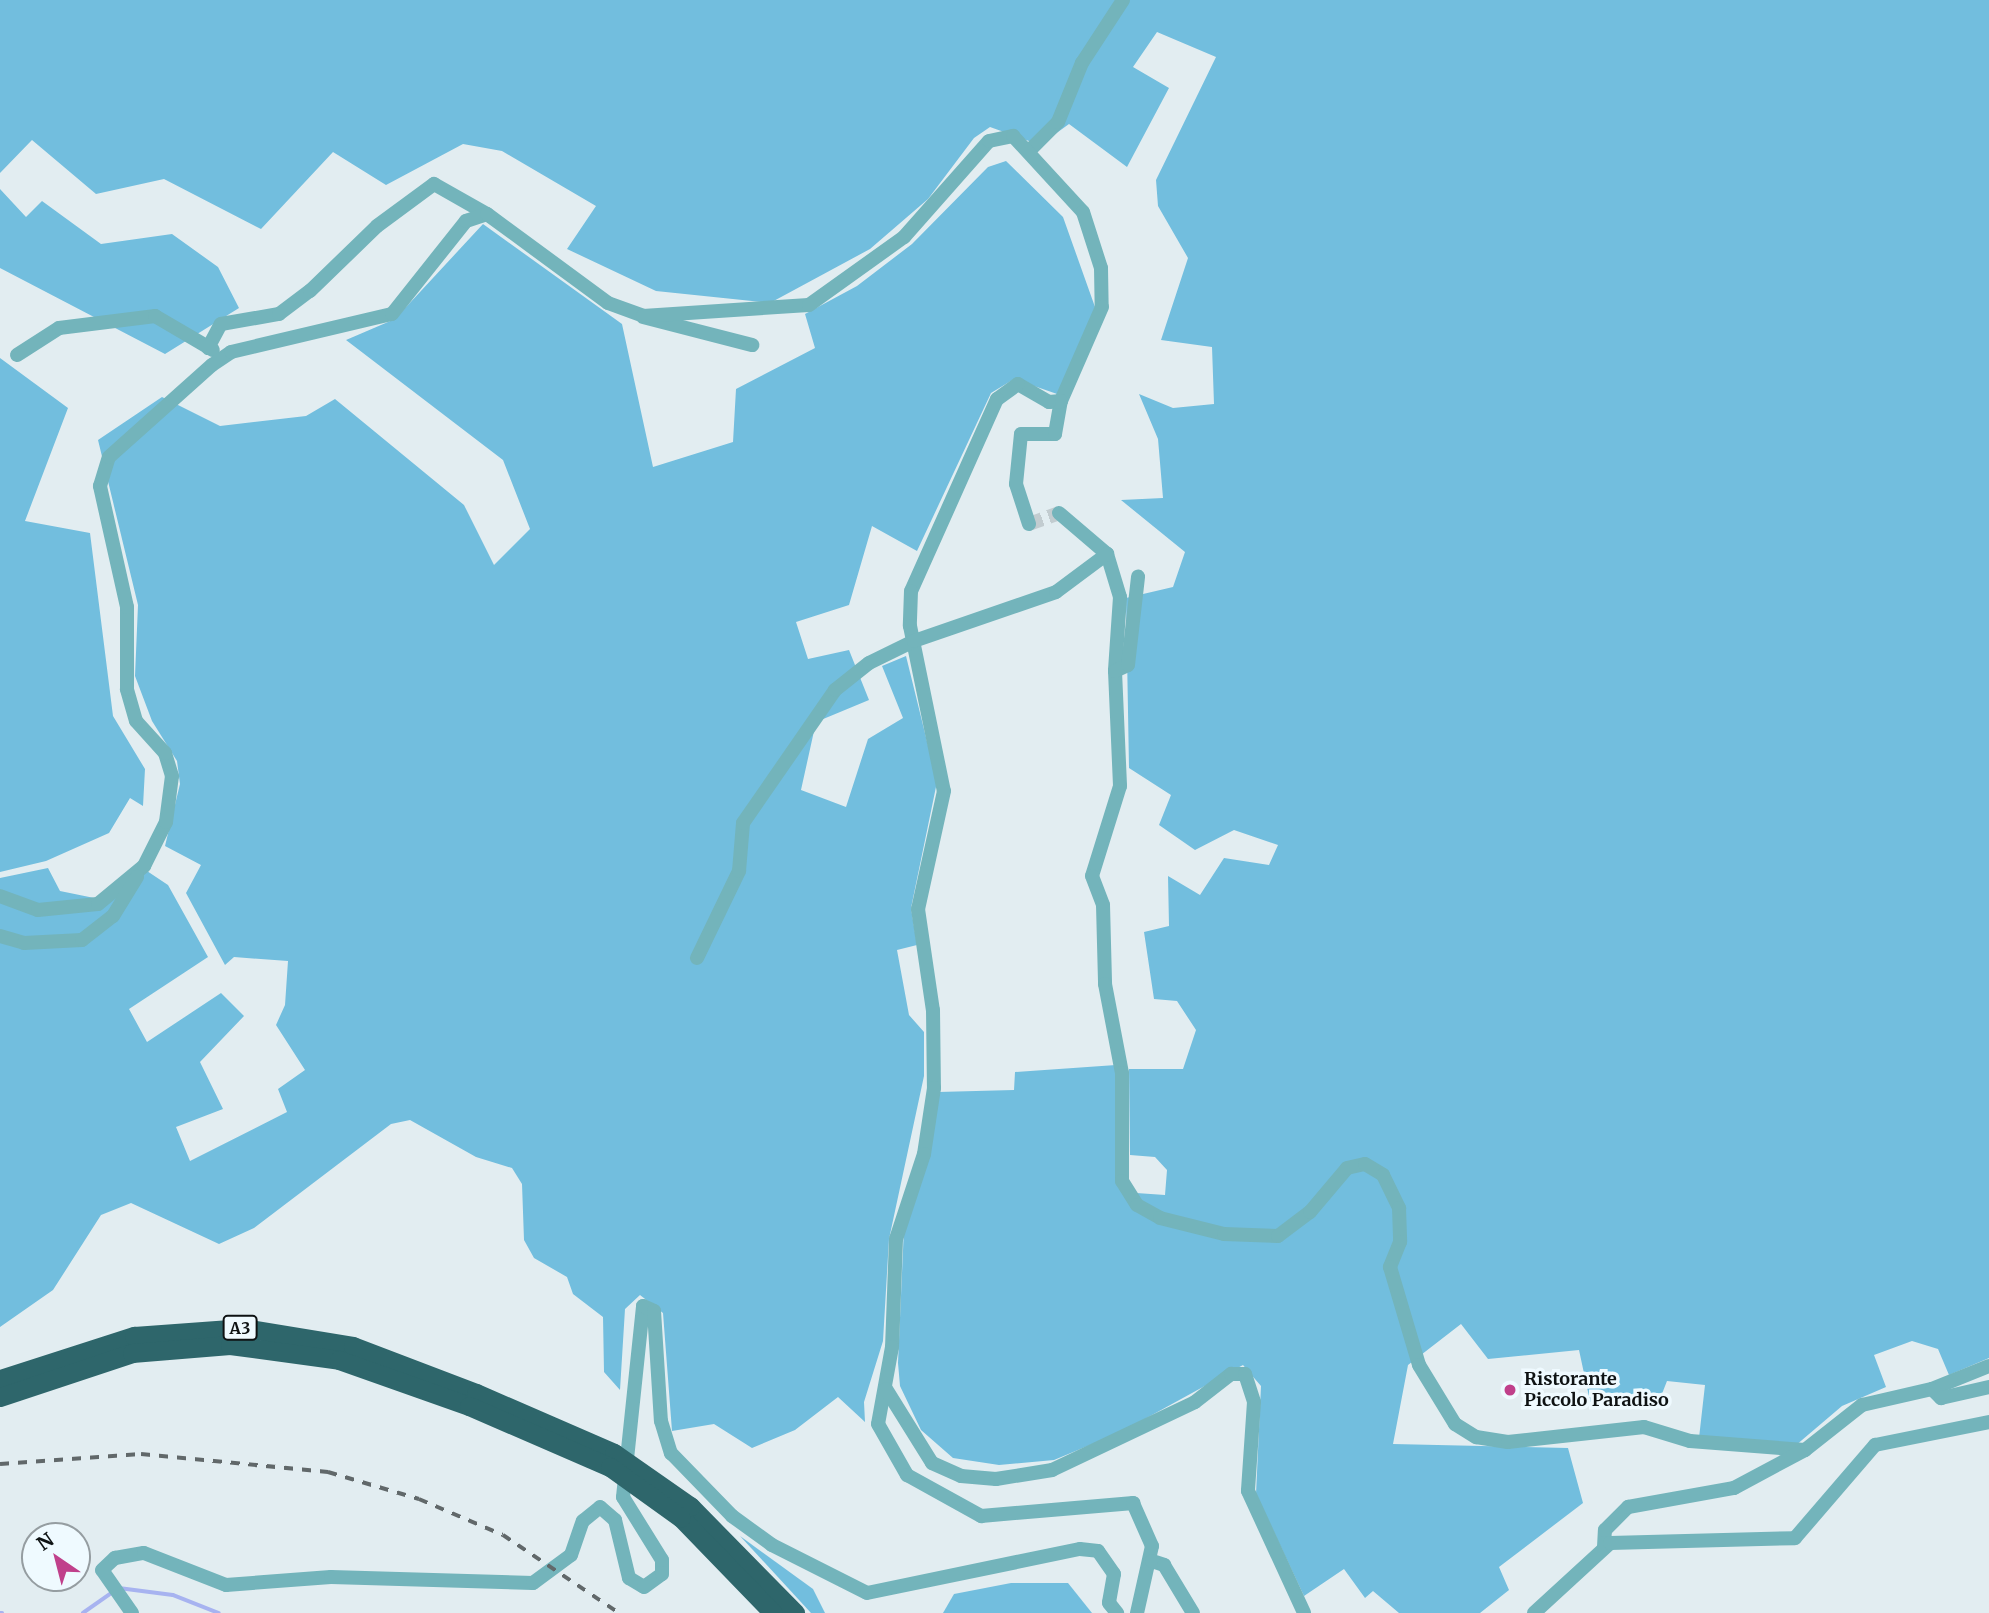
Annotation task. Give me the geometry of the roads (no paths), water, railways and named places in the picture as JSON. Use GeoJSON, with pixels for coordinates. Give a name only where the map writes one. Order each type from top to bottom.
{"type":"FeatureCollection","features":[{"type":"Feature","properties":{"kind":"highway","name":"A3"},"geometry":{"type":"LineString","coordinates":[[0,1379],[134,1336],[244,1328],[353,1346],[473,1400],[610,1467],[686,1512],[795,1613]]}},
{"type":"Feature","properties":{"kind":"highway","name":"A3"},"geometry":{"type":"LineString","coordinates":[[0,1397],[132,1353],[230,1345],[338,1360],[473,1400]]}},
{"type":"Feature","properties":{"kind":"highway","name":"A3"},"geometry":{"type":"LineString","coordinates":[[686,1512],[774,1613]]}},
{"type":"Feature","properties":{"kind":"street"},"geometry":{"type":"LineString","coordinates":[[1031,149],[1058,122],[1082,63],[1123,0]]}},
{"type":"Feature","properties":{"kind":"street"},"geometry":{"type":"LineString","coordinates":[[208,348],[221,324],[279,313],[310,291],[377,226],[434,184],[487,214],[608,303],[642,316],[748,314],[809,305],[913,229],[989,141],[1013,136],[1031,149],[1083,212],[1103,282],[1099,323],[1061,401],[1055,434],[1021,434],[1016,484],[1029,524]]}},
{"type":"Feature","properties":{"kind":"street"},"geometry":{"type":"LineString","coordinates":[[0,936],[24,943],[82,940],[113,916],[166,822],[172,776],[165,753],[136,721],[127,689],[127,607],[100,486],[109,457],[226,356],[392,314],[467,221],[487,214]]}},
{"type":"Feature","properties":{"kind":"street"},"geometry":{"type":"LineString","coordinates":[[17,355],[59,328],[155,316],[226,356]]}},
{"type":"Feature","properties":{"kind":"street"},"geometry":{"type":"LineString","coordinates":[[642,316],[649,323],[696,327],[752,345]]}},
{"type":"Feature","properties":{"kind":"street"},"geometry":{"type":"LineString","coordinates":[[1061,401],[1049,402],[1018,384],[997,399],[911,591],[914,641],[944,791],[918,909],[933,1010],[934,1088],[924,1154],[896,1239],[886,1389],[880,1432],[919,1485],[990,1518],[1126,1500],[1148,1526],[1152,1561],[1137,1613]]}},
{"type":"Feature","properties":{"kind":"street"},"geometry":{"type":"LineString","coordinates":[[1059,513],[1107,554],[1120,597],[1115,671],[1119,786],[1092,876],[1107,930],[1105,984],[1122,1073],[1122,1181],[1137,1205],[1160,1218],[1224,1234],[1278,1236],[1310,1212],[1347,1168],[1365,1164],[1383,1175],[1399,1208],[1400,1242],[1390,1267],[1397,1302],[1419,1365],[1455,1424],[1476,1437],[1508,1442],[1627,1427],[1728,1446],[1805,1450]]}},
{"type":"Feature","properties":{"kind":"street"},"geometry":{"type":"LineString","coordinates":[[697,958],[739,872],[743,823],[768,792],[784,755],[835,690],[869,663],[914,641],[1037,600],[1107,554]]}},
{"type":"Feature","properties":{"kind":"street"},"geometry":{"type":"LineString","coordinates":[[1115,671],[1128,665],[1138,577]]}},
{"type":"Feature","properties":{"kind":"street"},"geometry":{"type":"LineString","coordinates":[[0,896],[38,910],[71,912],[99,904],[138,872]]}},
{"type":"Feature","properties":{"kind":"street"},"geometry":{"type":"LineString","coordinates":[[132,1613],[102,1570],[115,1558],[144,1553],[226,1585],[331,1577],[533,1583],[571,1555],[583,1521],[600,1507],[615,1520],[629,1578],[644,1587],[662,1574],[662,1559],[623,1497],[639,1311],[650,1306],[660,1360],[661,1421],[671,1453],[732,1516],[772,1545],[867,1592],[1080,1549],[1098,1551],[1114,1574],[1109,1603],[1117,1613]]}},
{"type":"Feature","properties":{"kind":"street"},"geometry":{"type":"LineString","coordinates":[[1604,1548],[1605,1530],[1628,1507],[1734,1488],[1805,1450],[1862,1405],[1932,1389],[1989,1366]]}},
{"type":"Feature","properties":{"kind":"street"},"geometry":{"type":"LineString","coordinates":[[886,1389],[932,1463],[961,1476],[996,1479],[1052,1470],[1195,1402],[1231,1374],[1245,1374],[1254,1402],[1248,1491],[1304,1613]]}},
{"type":"Feature","properties":{"kind":"street"},"geometry":{"type":"LineString","coordinates":[[1932,1389],[1941,1398],[1989,1387]]}},
{"type":"Feature","properties":{"kind":"street"},"geometry":{"type":"LineString","coordinates":[[1534,1613],[1604,1548],[1628,1539],[1795,1538],[1875,1445],[1989,1422]]}},
{"type":"Feature","properties":{"kind":"street"},"geometry":{"type":"LineString","coordinates":[[1152,1561],[1164,1565],[1193,1613]]}},
{"type":"Feature","properties":{"kind":"waterway"},"geometry":{"type":"LineString","coordinates":[[119,1588],[173,1595],[219,1613]]}},
{"type":"Feature","properties":{"kind":"waterway"},"geometry":{"type":"LineString","coordinates":[[83,1613],[113,1592]]}},
{"type":"Feature","properties":{"kind":"tunnel"},"geometry":{"type":"LineString","coordinates":[[1029,524],[1059,513]]}},
{"type":"Feature","properties":{"kind":"railway"},"geometry":{"type":"LineString","coordinates":[[0,1464],[141,1454],[328,1472],[419,1499],[503,1535],[619,1613]]}},
{"type":"Feature","properties":{"kind":"place","name":"Ristorante Piccolo Paradiso"},"geometry":{"type":"Point","coordinates":[1510,1390]}}]}
